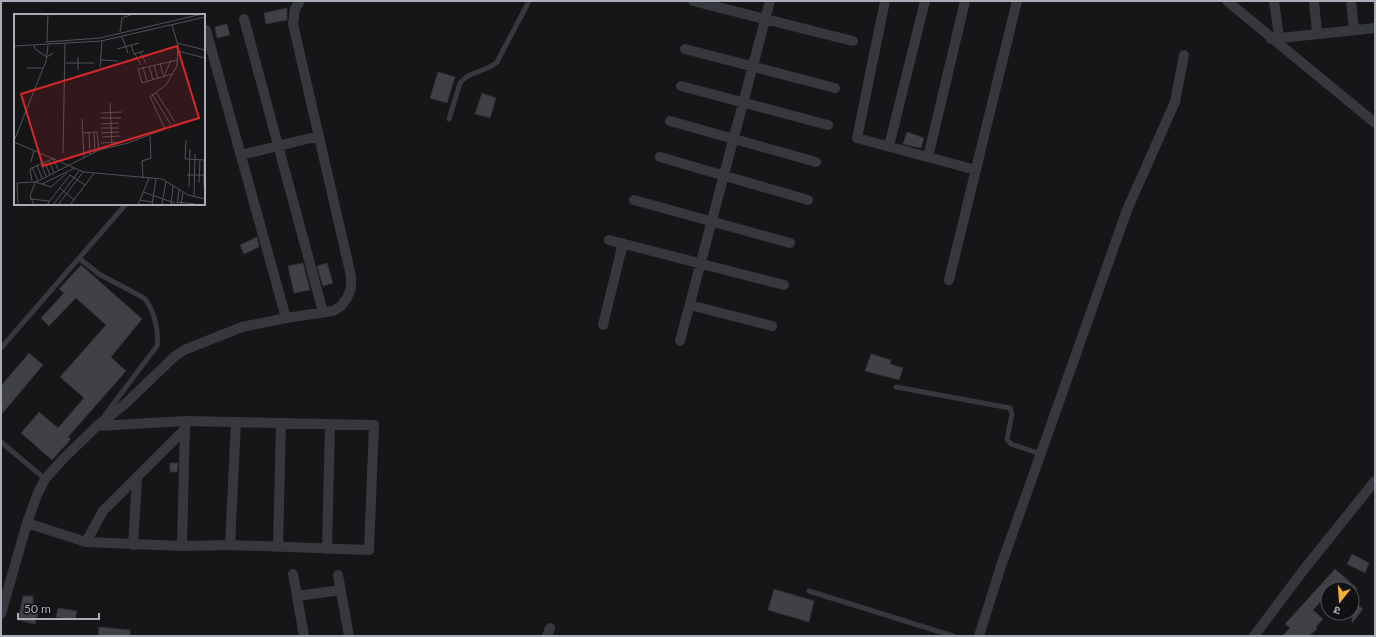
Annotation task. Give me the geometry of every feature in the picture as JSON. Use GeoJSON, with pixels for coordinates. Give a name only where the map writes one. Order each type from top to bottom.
{"type":"FeatureCollection","features":[{"type":"Feature","properties":{"kind":"street"},"geometry":{"type":"LineString","coordinates":[[1,614],[3,593],[27,523],[45,479],[97,426],[126,404],[174,357],[184,350],[242,327],[286,318],[333,311],[341,306],[350,288],[351,276],[293,24],[295,9],[300,1]]}},
{"type":"Feature","properties":{"kind":"street"},"geometry":{"type":"LineString","coordinates":[[693,1],[853,41]]}},
{"type":"Feature","properties":{"kind":"street"},"geometry":{"type":"LineString","coordinates":[[680,341],[770,1]]}},
{"type":"Feature","properties":{"kind":"street"},"geometry":{"type":"LineString","coordinates":[[885,1],[856,138],[976,170]]}},
{"type":"Feature","properties":{"kind":"street"},"geometry":{"type":"LineString","coordinates":[[888,146],[925,1]]}},
{"type":"Feature","properties":{"kind":"street"},"geometry":{"type":"LineString","coordinates":[[928,157],[965,1]]}},
{"type":"Feature","properties":{"kind":"street"},"geometry":{"type":"LineString","coordinates":[[949,280],[1017,1]]}},
{"type":"Feature","properties":{"kind":"street"},"geometry":{"type":"LineString","coordinates":[[1274,1],[1275,38]]}},
{"type":"Feature","properties":{"kind":"street"},"geometry":{"type":"LineString","coordinates":[[1314,1],[1317,33]]}},
{"type":"Feature","properties":{"kind":"street"},"geometry":{"type":"LineString","coordinates":[[1351,1],[1354,30]]}},
{"type":"Feature","properties":{"kind":"street"},"geometry":{"type":"LineString","coordinates":[[1232,3],[1375,123]]}},
{"type":"Feature","properties":{"kind":"street"},"geometry":{"type":"LineString","coordinates":[[244,19],[323,312]]}},
{"type":"Feature","properties":{"kind":"street"},"geometry":{"type":"LineString","coordinates":[[1275,38],[1375,28]]}},
{"type":"Feature","properties":{"kind":"street"},"geometry":{"type":"LineString","coordinates":[[206,30],[286,318]]}},
{"type":"Feature","properties":{"kind":"street"},"geometry":{"type":"LineString","coordinates":[[685,49],[835,88]]}},
{"type":"Feature","properties":{"kind":"street"},"geometry":{"type":"LineString","coordinates":[[979,636],[1001,566],[1127,210],[1175,102],[1184,54]]}},
{"type":"Feature","properties":{"kind":"street"},"geometry":{"type":"LineString","coordinates":[[681,86],[828,125]]}},
{"type":"Feature","properties":{"kind":"street"},"geometry":{"type":"LineString","coordinates":[[670,121],[816,162]]}},
{"type":"Feature","properties":{"kind":"street"},"geometry":{"type":"LineString","coordinates":[[241,155],[318,136]]}},
{"type":"Feature","properties":{"kind":"street"},"geometry":{"type":"LineString","coordinates":[[660,157],[808,200]]}},
{"type":"Feature","properties":{"kind":"street"},"geometry":{"type":"LineString","coordinates":[[634,200],[790,242]]}},
{"type":"Feature","properties":{"kind":"street"},"geometry":{"type":"LineString","coordinates":[[609,240],[701,262],[784,285]]}},
{"type":"Feature","properties":{"kind":"street"},"geometry":{"type":"LineString","coordinates":[[603,325],[623,243]]}},
{"type":"Feature","properties":{"kind":"street"},"geometry":{"type":"LineString","coordinates":[[690,305],[772,326]]}},
{"type":"Feature","properties":{"kind":"street"},"geometry":{"type":"LineString","coordinates":[[27,523],[86,542],[133,545],[230,545],[369,550],[374,425],[236,422],[185,426],[97,426]]}},
{"type":"Feature","properties":{"kind":"street"},"geometry":{"type":"LineString","coordinates":[[230,545],[236,422]]}},
{"type":"Feature","properties":{"kind":"street"},"geometry":{"type":"LineString","coordinates":[[278,547],[281,423]]}},
{"type":"Feature","properties":{"kind":"street"},"geometry":{"type":"LineString","coordinates":[[327,549],[330,424]]}},
{"type":"Feature","properties":{"kind":"street"},"geometry":{"type":"LineString","coordinates":[[86,542],[103,511],[137,479],[185,426]]}},
{"type":"Feature","properties":{"kind":"street"},"geometry":{"type":"LineString","coordinates":[[182,546],[185,426]]}},
{"type":"Feature","properties":{"kind":"street"},"geometry":{"type":"LineString","coordinates":[[133,545],[137,479]]}},
{"type":"Feature","properties":{"kind":"street"},"geometry":{"type":"LineString","coordinates":[[1254,636],[1302,572],[1375,481]]}},
{"type":"Feature","properties":{"kind":"street"},"geometry":{"type":"LineString","coordinates":[[293,574],[304,636]]}},
{"type":"Feature","properties":{"kind":"street"},"geometry":{"type":"LineString","coordinates":[[338,575],[349,636]]}},
{"type":"Feature","properties":{"kind":"street"},"geometry":{"type":"LineString","coordinates":[[297,596],[341,590]]}},
{"type":"Feature","properties":{"kind":"lane"},"geometry":{"type":"LineString","coordinates":[[449,119],[460,83],[464,78],[492,67],[497,62],[529,1]]}},
{"type":"Feature","properties":{"kind":"lane"},"geometry":{"type":"LineString","coordinates":[[1,348],[125,205]]}},
{"type":"Feature","properties":{"kind":"lane"},"geometry":{"type":"LineString","coordinates":[[80,258],[99,274],[144,298],[149,304],[158,337],[157,346],[97,426]]}},
{"type":"Feature","properties":{"kind":"lane"},"geometry":{"type":"LineString","coordinates":[[896,387],[1010,408],[1012,414],[1007,439],[1011,444],[1041,454]]}},
{"type":"Feature","properties":{"kind":"lane"},"geometry":{"type":"LineString","coordinates":[[1,442],[45,479]]}},
{"type":"Feature","properties":{"kind":"lane"},"geometry":{"type":"LineString","coordinates":[[809,590],[953,636]]}},
{"type":"Feature","properties":{"kind":"building"},"geometry":{"type":"Polygon","coordinates":[[[287,8],[287,20],[266,24],[264,13],[287,8]]]}},
{"type":"Feature","properties":{"kind":"building"},"geometry":{"type":"Polygon","coordinates":[[[227,24],[230,35],[217,38],[215,27],[227,24]]]}},
{"type":"Feature","properties":{"kind":"building"},"geometry":{"type":"Polygon","coordinates":[[[438,72],[455,77],[447,103],[430,98],[438,72]]]}},
{"type":"Feature","properties":{"kind":"building"},"geometry":{"type":"Polygon","coordinates":[[[482,93],[496,98],[490,118],[475,114],[482,93]]]}},
{"type":"Feature","properties":{"kind":"building"},"geometry":{"type":"Polygon","coordinates":[[[907,132],[924,138],[921,148],[903,144],[907,132]]]}},
{"type":"Feature","properties":{"kind":"building"},"geometry":{"type":"Polygon","coordinates":[[[257,237],[259,247],[244,254],[240,245],[257,237]]]}},
{"type":"Feature","properties":{"kind":"building"},"geometry":{"type":"Polygon","coordinates":[[[303,263],[310,290],[294,293],[288,266],[303,263]]]}},
{"type":"Feature","properties":{"kind":"building"},"geometry":{"type":"Polygon","coordinates":[[[327,263],[333,283],[323,286],[317,266],[327,263]]]}},
{"type":"Feature","properties":{"kind":"building"},"geometry":{"type":"Polygon","coordinates":[[[81,265],[142,319],[111,357],[126,371],[68,437],[71,439],[52,460],[21,433],[39,412],[58,428],[84,398],[60,377],[106,325],[76,298],[49,326],[41,318],[64,293],[59,289],[81,265]]]}},
{"type":"Feature","properties":{"kind":"building"},"geometry":{"type":"Polygon","coordinates":[[[29,353],[43,365],[1,415],[1,386],[29,353]]]}},
{"type":"Feature","properties":{"kind":"building"},"geometry":{"type":"Polygon","coordinates":[[[871,354],[891,360],[890,364],[903,368],[899,380],[865,371],[871,354]]]}},
{"type":"Feature","properties":{"kind":"building"},"geometry":{"type":"Polygon","coordinates":[[[170,463],[178,463],[177,472],[170,472],[170,463]]]}},
{"type":"Feature","properties":{"kind":"building"},"geometry":{"type":"Polygon","coordinates":[[[1352,554],[1369,563],[1365,573],[1347,564],[1352,554]]]}},
{"type":"Feature","properties":{"kind":"building"},"geometry":{"type":"Polygon","coordinates":[[[1335,569],[1349,581],[1324,581],[1335,569]]]}},
{"type":"Feature","properties":{"kind":"building"},"geometry":{"type":"Polygon","coordinates":[[[1320,586],[1320,602],[1313,610],[1320,616],[1320,621],[1321,621],[1316,627],[1317,629],[1309,636],[1282,636],[1290,628],[1285,624],[1320,586]]]}},
{"type":"Feature","properties":{"kind":"building"},"geometry":{"type":"Polygon","coordinates":[[[774,589],[814,601],[809,622],[768,610],[774,589]]]}},
{"type":"Feature","properties":{"kind":"building"},"geometry":{"type":"Polygon","coordinates":[[[23,596],[33,596],[33,612],[38,613],[35,624],[18,620],[23,596]]]}},
{"type":"Feature","properties":{"kind":"building"},"geometry":{"type":"Polygon","coordinates":[[[58,608],[77,611],[75,620],[56,617],[58,608]]]}},
{"type":"Feature","properties":{"kind":"building"},"geometry":{"type":"Polygon","coordinates":[[[99,627],[130,630],[130,636],[98,636],[99,627]]]}}]}
